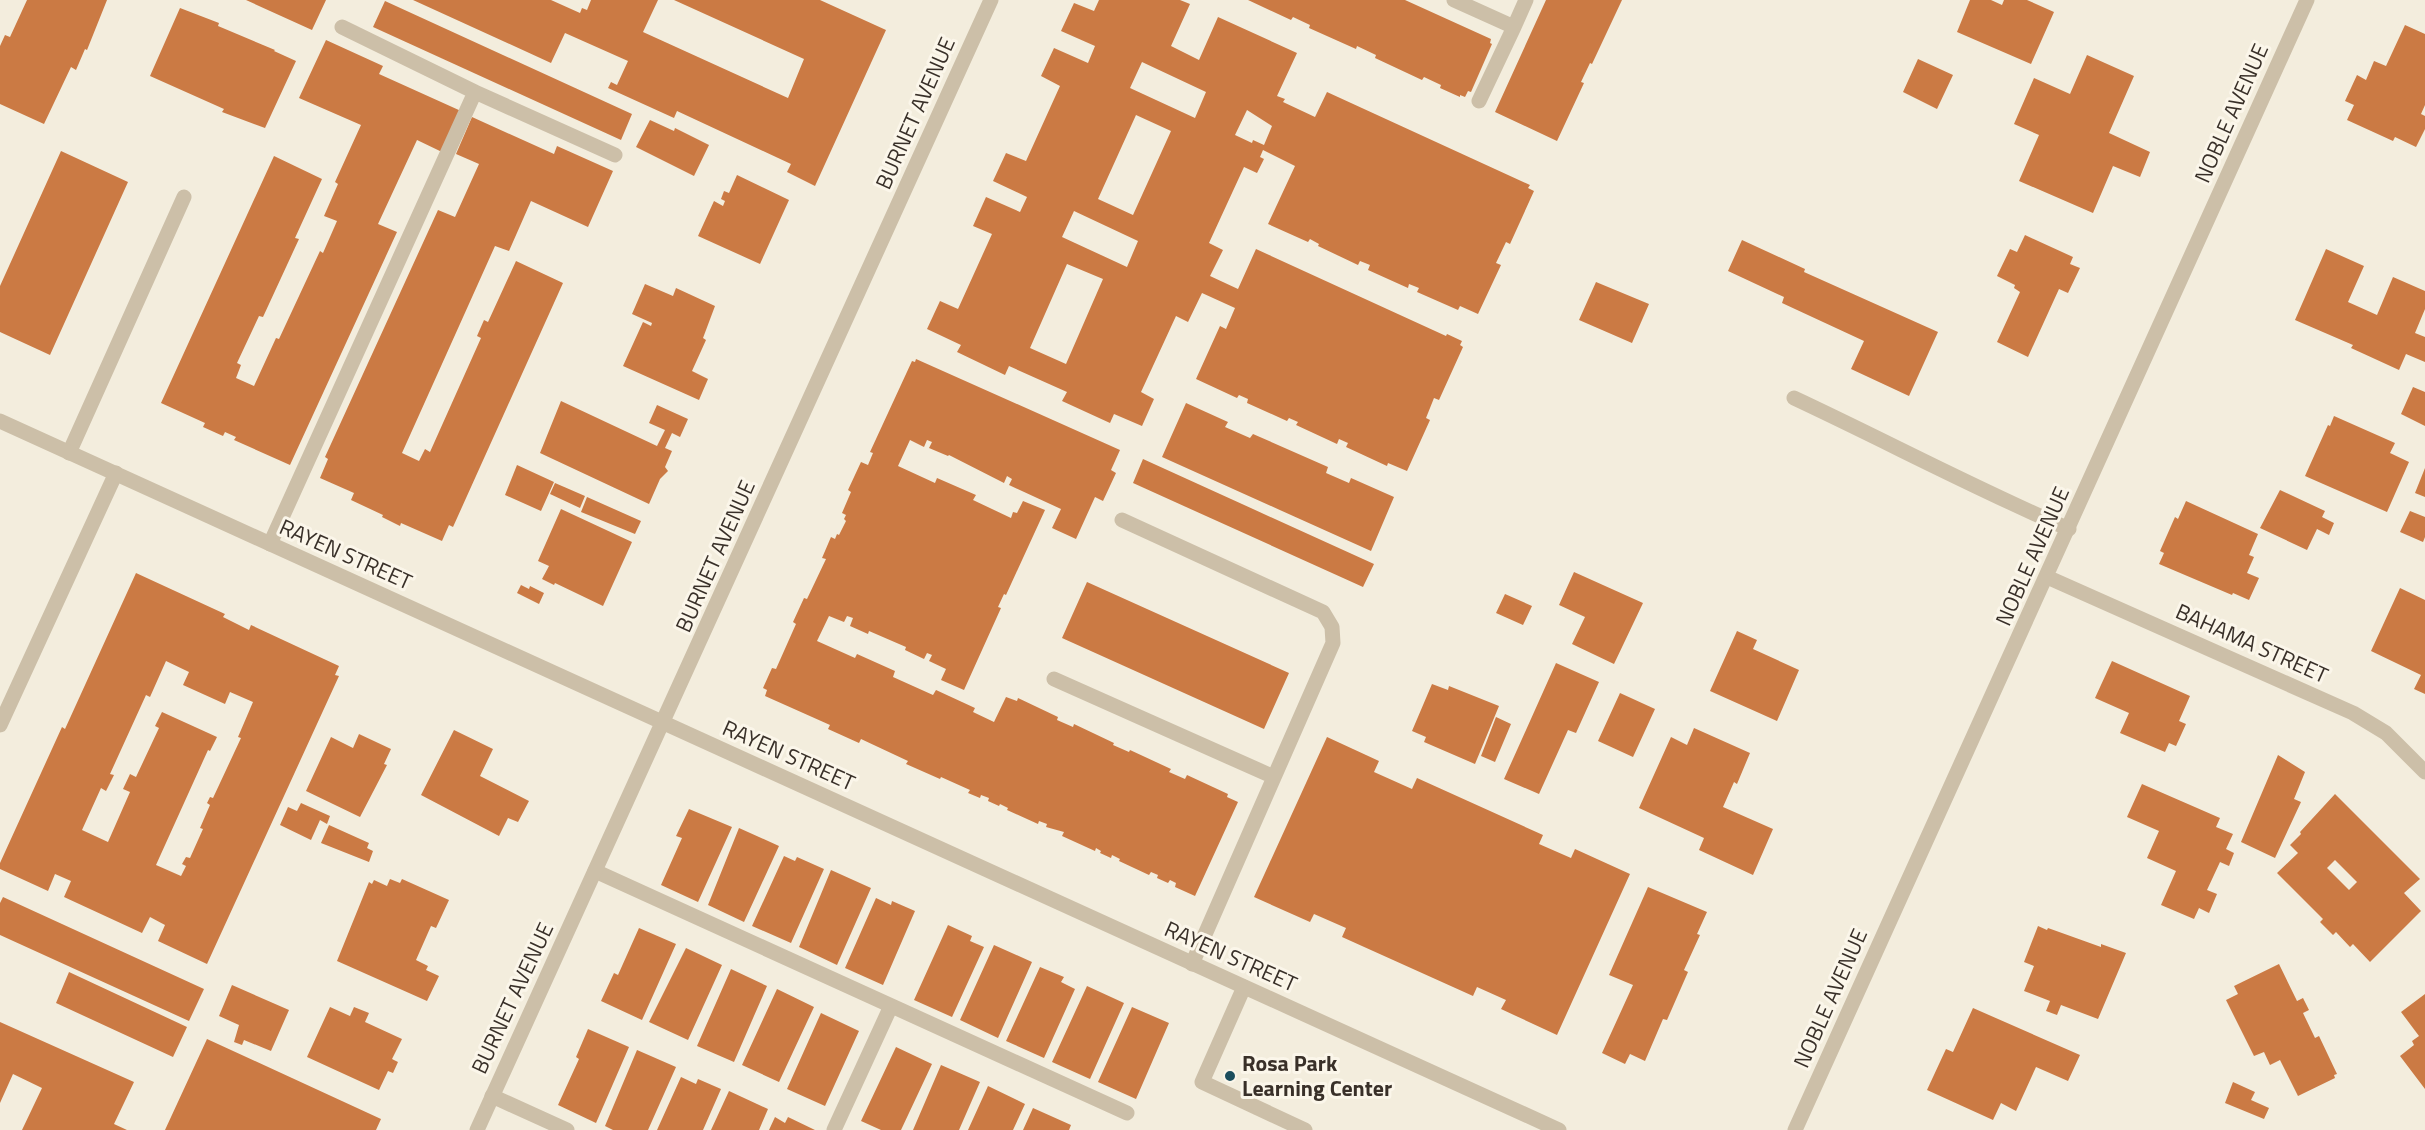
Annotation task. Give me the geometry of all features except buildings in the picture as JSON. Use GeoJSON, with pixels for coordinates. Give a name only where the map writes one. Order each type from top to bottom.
{"type":"FeatureCollection","features":[{"type":"Feature","properties":{"kind":"street","name":"BURNET AVENUE"},"geometry":{"type":"LineString","coordinates":[[477,1130],[991,0]]}},
{"type":"Feature","properties":{"kind":"street"},"geometry":{"type":"LineString","coordinates":[[1454,0],[1514,27]]}},
{"type":"Feature","properties":{"kind":"street"},"geometry":{"type":"LineString","coordinates":[[1479,101],[1526,0]]}},
{"type":"Feature","properties":{"kind":"street","name":"NOBLE AVENUE"},"geometry":{"type":"LineString","coordinates":[[1795,1130],[2307,0]]}},
{"type":"Feature","properties":{"kind":"street"},"geometry":{"type":"LineString","coordinates":[[342,27],[475,92],[615,155]]}},
{"type":"Feature","properties":{"kind":"street"},"geometry":{"type":"LineString","coordinates":[[270,544],[475,92]]}},
{"type":"Feature","properties":{"kind":"street"},"geometry":{"type":"LineString","coordinates":[[69,453],[184,197]]}},
{"type":"Feature","properties":{"kind":"street"},"geometry":{"type":"LineString","coordinates":[[1794,398],[2010,504],[2069,529]]}},
{"type":"Feature","properties":{"kind":"street","name":"RAYEN STREET"},"geometry":{"type":"LineString","coordinates":[[0,421],[1559,1130]]}},
{"type":"Feature","properties":{"kind":"street"},"geometry":{"type":"LineString","coordinates":[[0,725],[116,473]]}},
{"type":"Feature","properties":{"kind":"street"},"geometry":{"type":"LineString","coordinates":[[1122,520],[1323,612],[1332,627],[1333,643],[1192,963]]}},
{"type":"Feature","properties":{"kind":"street","name":"BAHAMA STREET"},"geometry":{"type":"LineString","coordinates":[[2047,577],[2353,713],[2386,733],[2425,772]]}},
{"type":"Feature","properties":{"kind":"street"},"geometry":{"type":"LineString","coordinates":[[1054,679],[1274,777]]}},
{"type":"Feature","properties":{"kind":"street"},"geometry":{"type":"LineString","coordinates":[[595,872],[1127,1113]]}},
{"type":"Feature","properties":{"kind":"street"},"geometry":{"type":"LineString","coordinates":[[1245,987],[1203,1082],[1305,1130]]}},
{"type":"Feature","properties":{"kind":"street"},"geometry":{"type":"LineString","coordinates":[[834,1130],[891,1006]]}},
{"type":"Feature","properties":{"kind":"street"},"geometry":{"type":"LineString","coordinates":[[492,1096],[567,1130]]}},
{"type":"Feature","properties":{"kind":"place","name":"Rosa Park Learning Center"},"geometry":{"type":"Point","coordinates":[1230,1076]}}]}
